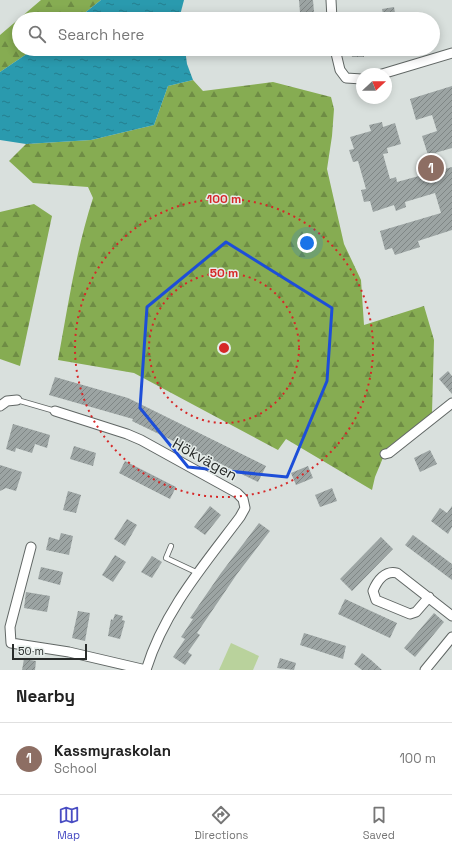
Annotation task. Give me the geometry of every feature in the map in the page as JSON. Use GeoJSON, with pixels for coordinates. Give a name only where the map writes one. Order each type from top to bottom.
{"type":"FeatureCollection","features":[{"type":"Feature","properties":{"kind":"street"},"geometry":{"type":"LineString","coordinates":[[331,0],[332,12]]}},
{"type":"Feature","properties":{"kind":"street"},"geometry":{"type":"LineString","coordinates":[[392,71],[452,53]]}},
{"type":"Feature","properties":{"kind":"street"},"geometry":{"type":"LineString","coordinates":[[336,56],[340,70],[346,78],[356,79]]}},
{"type":"Feature","properties":{"kind":"street"},"geometry":{"type":"LineString","coordinates":[[0,406],[7,401],[17,400]]}},
{"type":"Feature","properties":{"kind":"street"},"geometry":{"type":"LineString","coordinates":[[385,454],[389,454],[452,403]]}},
{"type":"Feature","properties":{"kind":"street","name":"Hökvägen"},"geometry":{"type":"LineString","coordinates":[[31,547],[10,627],[11,642],[69,652],[146,670],[160,634],[172,610],[245,508],[242,499],[237,492],[186,463],[127,434],[55,411]]}},
{"type":"Feature","properties":{"kind":"street"},"geometry":{"type":"LineString","coordinates":[[430,597],[416,612],[410,614],[376,600],[373,591],[385,574],[392,572],[400,574],[430,597],[452,616]]}},
{"type":"Feature","properties":{"kind":"street"},"geometry":{"type":"LineString","coordinates":[[424,670],[452,637]]}},
{"type":"Feature","properties":{"kind":"lane"},"geometry":{"type":"LineString","coordinates":[[17,400],[55,411]]}},
{"type":"Feature","properties":{"kind":"lane"},"geometry":{"type":"LineString","coordinates":[[171,546],[166,558],[198,573]]}},
{"type":"Feature","properties":{"kind":"highlighted area"},"geometry":{"type":"Polygon","coordinates":[[[226,242],[332,308],[327,381],[287,477],[188,467],[140,408],[147,307],[226,242]]]}},
{"type":"Feature","properties":{"kind":"green space"},"geometry":{"type":"Polygon","coordinates":[[[41,0],[101,0],[86,12],[27,12],[41,0]]]}},
{"type":"Feature","properties":{"kind":"green space"},"geometry":{"type":"Polygon","coordinates":[[[12,25],[12,56],[24,56],[0,72],[0,35],[12,25]]]}},
{"type":"Feature","properties":{"kind":"green space"},"geometry":{"type":"Polygon","coordinates":[[[193,80],[203,91],[273,82],[331,97],[334,109],[327,169],[344,244],[361,280],[364,325],[424,306],[434,340],[432,413],[387,448],[375,477],[372,490],[286,439],[278,450],[134,373],[58,360],[77,258],[93,198],[88,187],[33,183],[9,161],[26,144],[91,140],[154,125],[168,86],[193,80]]]}},
{"type":"Feature","properties":{"kind":"green space"},"geometry":{"type":"Polygon","coordinates":[[[34,204],[52,216],[20,366],[0,359],[0,212],[34,204]]]}},
{"type":"Feature","properties":{"kind":"green space"},"geometry":{"type":"Polygon","coordinates":[[[231,643],[259,656],[253,670],[219,670],[231,643]]]}},
{"type":"Feature","properties":{"kind":"water"},"geometry":{"type":"Polygon","coordinates":[[[101,0],[184,0],[181,12],[86,12],[101,0]]]}},
{"type":"Feature","properties":{"kind":"water"},"geometry":{"type":"Polygon","coordinates":[[[24,56],[186,56],[187,64],[193,80],[168,86],[154,125],[91,140],[26,144],[0,140],[0,72],[24,56]]]}},
{"type":"Feature","properties":{"kind":"building"},"geometry":{"type":"Polygon","coordinates":[[[299,0],[313,0],[314,12],[300,12],[299,0]]]}},
{"type":"Feature","properties":{"kind":"building"},"geometry":{"type":"Polygon","coordinates":[[[394,7],[395,12],[383,12],[382,9],[394,7]]]}},
{"type":"Feature","properties":{"kind":"building"},"geometry":{"type":"Polygon","coordinates":[[[352,56],[364,57],[352,57],[352,56]]]}},
{"type":"Feature","properties":{"kind":"building"},"geometry":{"type":"Polygon","coordinates":[[[452,86],[452,148],[428,155],[422,136],[437,131],[432,115],[416,120],[410,99],[452,86]]]}},
{"type":"Feature","properties":{"kind":"building"},"geometry":{"type":"Polygon","coordinates":[[[382,122],[383,127],[395,123],[401,144],[387,148],[388,153],[383,154],[390,179],[396,177],[397,182],[452,167],[452,230],[418,241],[420,247],[395,255],[392,248],[385,250],[380,231],[441,213],[435,193],[405,202],[406,207],[396,211],[394,205],[373,212],[370,201],[364,202],[361,190],[366,189],[358,161],[353,162],[349,150],[354,149],[350,137],[371,131],[369,125],[382,122]]]}},
{"type":"Feature","properties":{"kind":"building"},"geometry":{"type":"Polygon","coordinates":[[[448,371],[452,376],[452,394],[439,379],[448,371]]]}},
{"type":"Feature","properties":{"kind":"building"},"geometry":{"type":"Polygon","coordinates":[[[55,377],[128,398],[266,466],[258,482],[132,421],[133,419],[49,395],[55,377]]]}},
{"type":"Feature","properties":{"kind":"building"},"geometry":{"type":"Polygon","coordinates":[[[13,424],[50,435],[47,448],[35,444],[32,453],[16,448],[15,452],[6,449],[13,424]]]}},
{"type":"Feature","properties":{"kind":"building"},"geometry":{"type":"Polygon","coordinates":[[[74,446],[96,453],[93,466],[70,459],[74,446]]]}},
{"type":"Feature","properties":{"kind":"building"},"geometry":{"type":"Polygon","coordinates":[[[430,450],[437,464],[420,472],[414,458],[430,450]]]}},
{"type":"Feature","properties":{"kind":"building"},"geometry":{"type":"Polygon","coordinates":[[[125,461],[176,487],[170,499],[119,473],[125,461]]]}},
{"type":"Feature","properties":{"kind":"building"},"geometry":{"type":"Polygon","coordinates":[[[0,465],[22,472],[16,491],[6,488],[0,491],[0,465]]]}},
{"type":"Feature","properties":{"kind":"building"},"geometry":{"type":"Polygon","coordinates":[[[308,466],[313,478],[296,485],[291,473],[308,466]]]}},
{"type":"Feature","properties":{"kind":"building"},"geometry":{"type":"Polygon","coordinates":[[[332,488],[337,501],[320,507],[315,495],[332,488]]]}},
{"type":"Feature","properties":{"kind":"building"},"geometry":{"type":"Polygon","coordinates":[[[68,491],[81,495],[76,513],[63,510],[68,491]]]}},
{"type":"Feature","properties":{"kind":"building"},"geometry":{"type":"Polygon","coordinates":[[[210,506],[221,515],[205,535],[194,527],[210,506]]]}},
{"type":"Feature","properties":{"kind":"building"},"geometry":{"type":"Polygon","coordinates":[[[452,506],[452,527],[448,534],[431,521],[440,508],[447,513],[452,506]]]}},
{"type":"Feature","properties":{"kind":"building"},"geometry":{"type":"Polygon","coordinates":[[[127,519],[137,525],[125,546],[114,539],[127,519]]]}},
{"type":"Feature","properties":{"kind":"building"},"geometry":{"type":"Polygon","coordinates":[[[259,523],[270,531],[237,574],[197,633],[200,635],[188,652],[192,655],[185,665],[173,657],[185,639],[181,637],[193,619],[190,618],[221,573],[259,523]]]}},
{"type":"Feature","properties":{"kind":"building"},"geometry":{"type":"Polygon","coordinates":[[[61,533],[73,536],[69,555],[46,550],[49,537],[59,540],[61,533]]]}},
{"type":"Feature","properties":{"kind":"building"},"geometry":{"type":"Polygon","coordinates":[[[413,535],[452,564],[452,580],[405,545],[413,535]]]}},
{"type":"Feature","properties":{"kind":"building"},"geometry":{"type":"Polygon","coordinates":[[[381,537],[393,549],[352,591],[340,579],[381,537]]]}},
{"type":"Feature","properties":{"kind":"building"},"geometry":{"type":"Polygon","coordinates":[[[115,555],[126,562],[113,582],[102,575],[115,555]]]}},
{"type":"Feature","properties":{"kind":"building"},"geometry":{"type":"Polygon","coordinates":[[[152,556],[162,562],[152,578],[141,572],[152,556]]]}},
{"type":"Feature","properties":{"kind":"building"},"geometry":{"type":"Polygon","coordinates":[[[41,567],[63,572],[60,585],[38,579],[41,567]]]}},
{"type":"Feature","properties":{"kind":"building"},"geometry":{"type":"Polygon","coordinates":[[[26,592],[50,596],[47,612],[24,608],[26,592]]]}},
{"type":"Feature","properties":{"kind":"building"},"geometry":{"type":"Polygon","coordinates":[[[345,599],[397,623],[390,638],[338,614],[345,599]]]}},
{"type":"Feature","properties":{"kind":"building"},"geometry":{"type":"Polygon","coordinates":[[[78,611],[90,613],[85,641],[72,638],[78,611]]]}},
{"type":"Feature","properties":{"kind":"building"},"geometry":{"type":"Polygon","coordinates":[[[434,613],[444,622],[415,657],[404,648],[434,613]]]}},
{"type":"Feature","properties":{"kind":"building"},"geometry":{"type":"Polygon","coordinates":[[[115,614],[123,616],[122,620],[125,621],[120,639],[108,636],[111,619],[113,620],[115,614]]]}},
{"type":"Feature","properties":{"kind":"building"},"geometry":{"type":"Polygon","coordinates":[[[304,633],[346,646],[343,659],[300,645],[304,633]]]}},
{"type":"Feature","properties":{"kind":"building"},"geometry":{"type":"Polygon","coordinates":[[[362,653],[382,670],[362,670],[354,664],[362,653]]]}},
{"type":"Feature","properties":{"kind":"building"},"geometry":{"type":"Polygon","coordinates":[[[280,658],[296,663],[294,670],[277,668],[280,658]]]}},
{"type":"Feature","properties":{"kind":"building"},"geometry":{"type":"Polygon","coordinates":[[[24,659],[36,661],[35,670],[22,670],[24,659]]]}},
{"type":"Feature","properties":{"kind":"place","name":"Kassmyraskolan"},"geometry":{"type":"Point","coordinates":[431,168]}}]}
